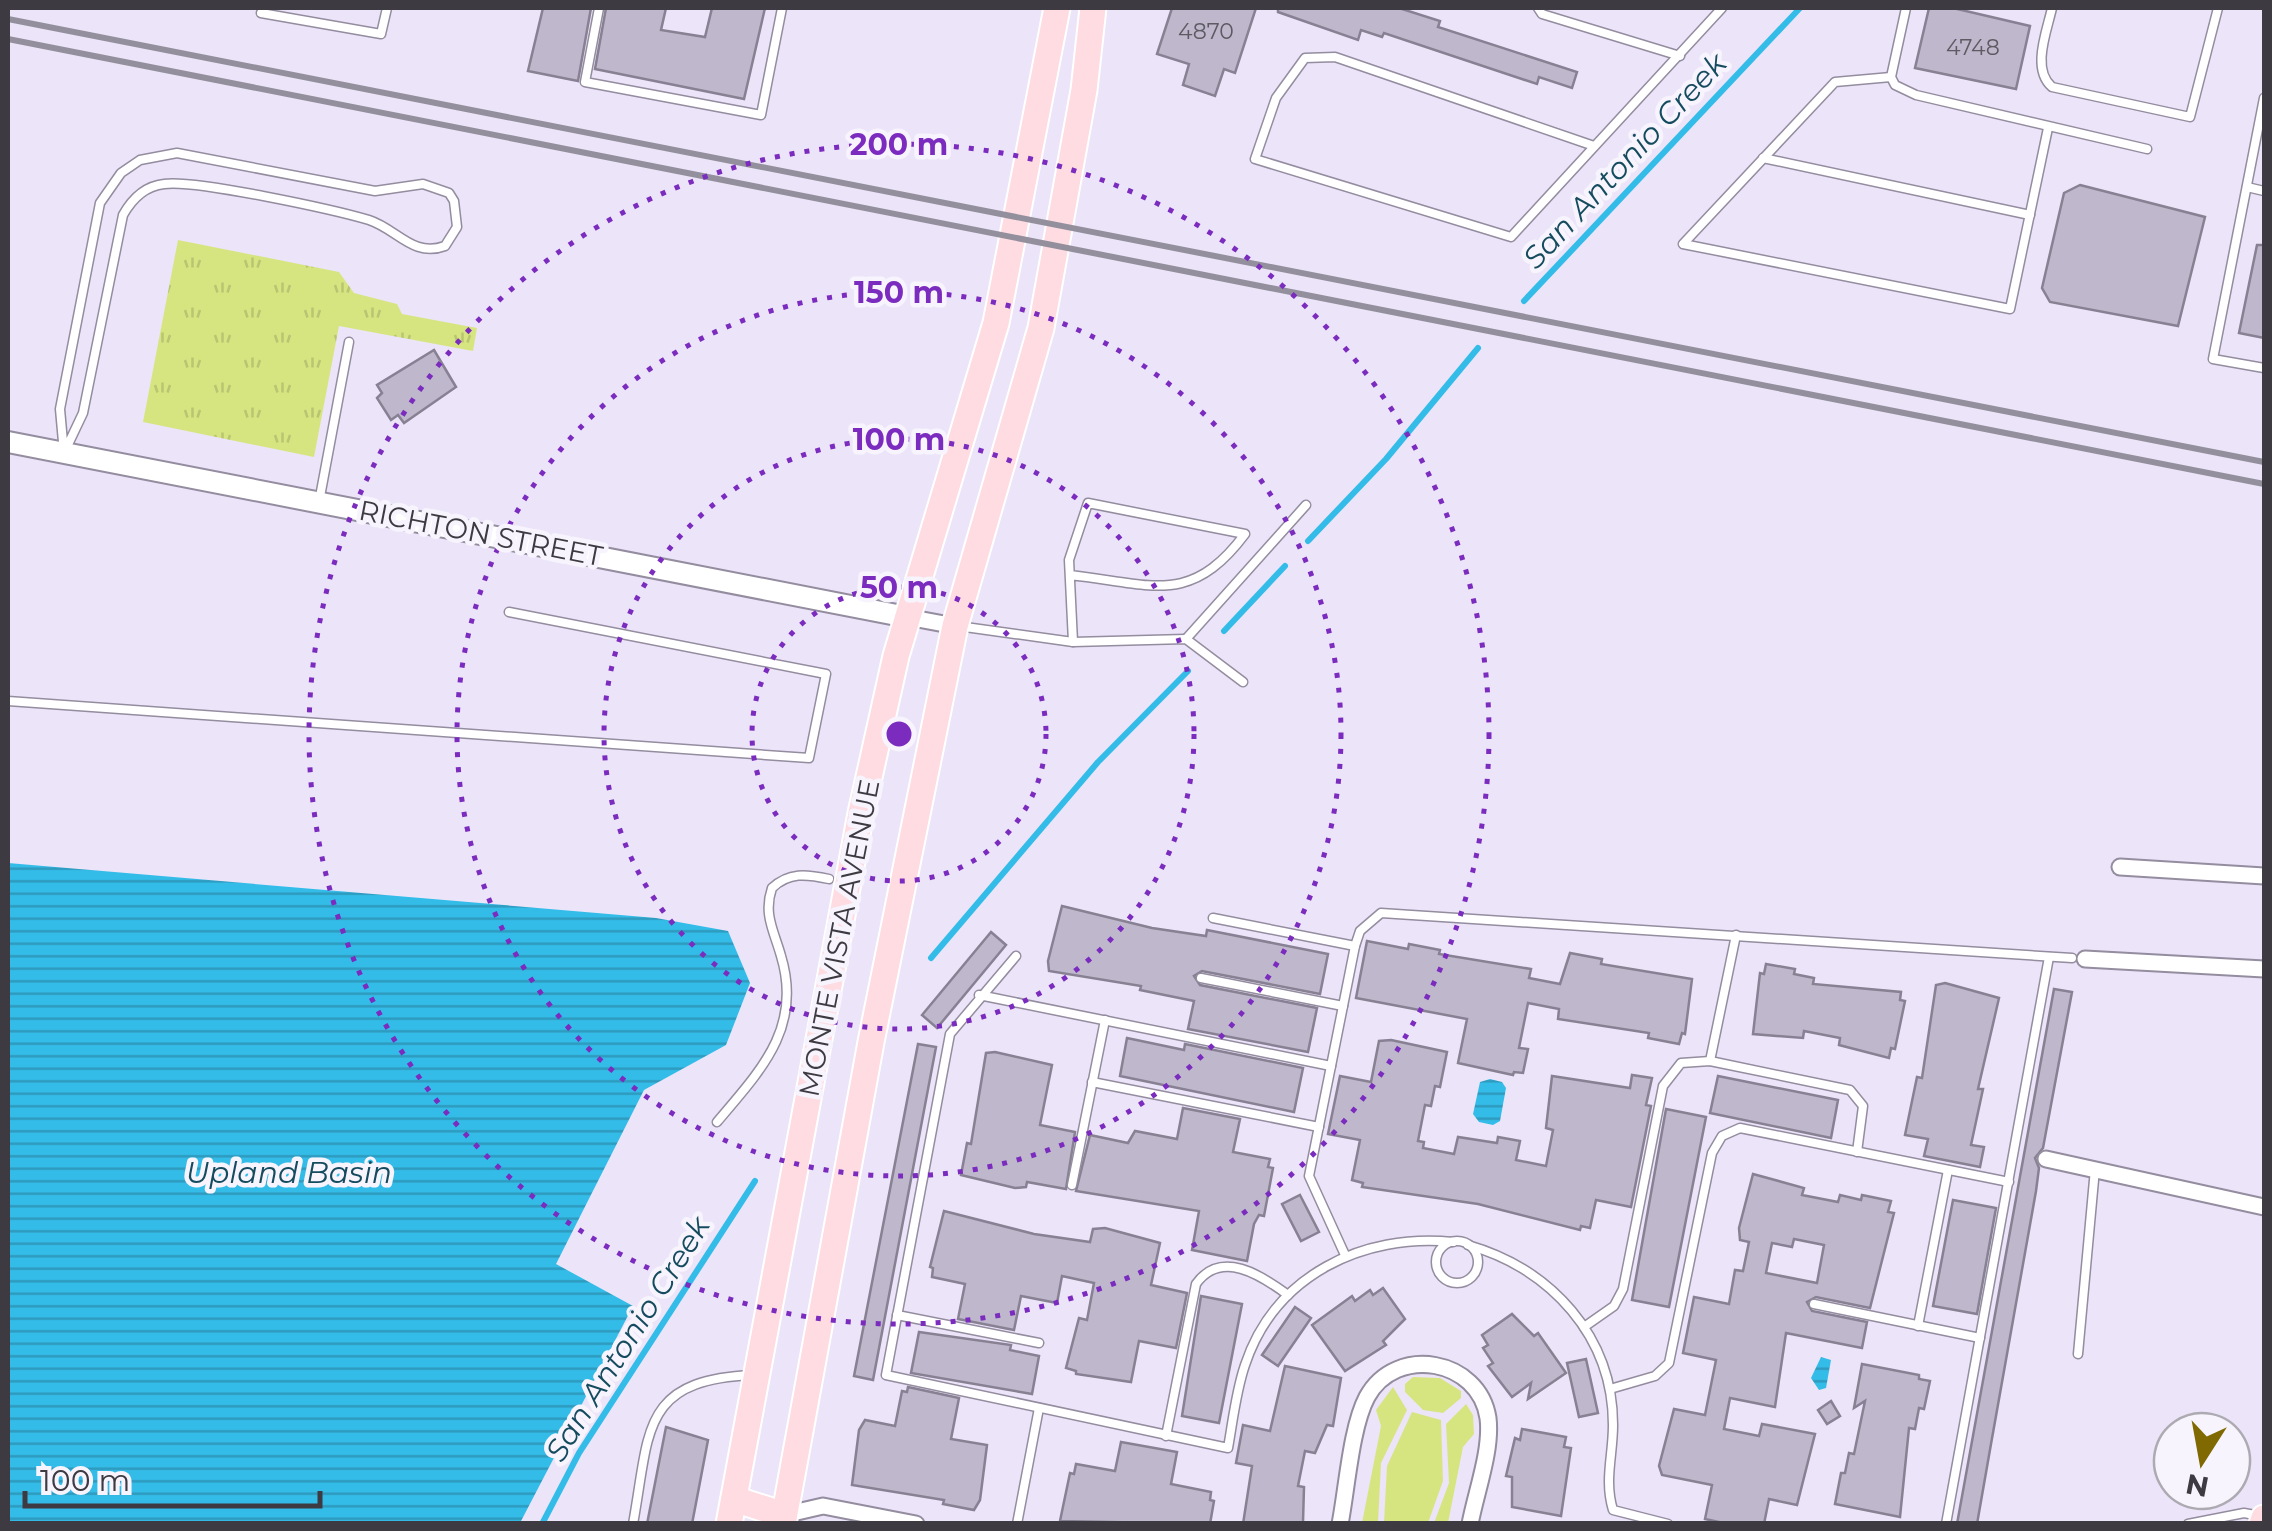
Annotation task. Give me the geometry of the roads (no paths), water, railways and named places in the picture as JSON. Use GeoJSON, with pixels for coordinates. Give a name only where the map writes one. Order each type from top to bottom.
{"type":"FeatureCollection","features":[{"type":"Feature","properties":{"kind":"main road","name":"MONTE VISTA AVENUE"},"geometry":{"type":"LineString","coordinates":[[731,1511],[862,814],[908,617],[996,323],[1057,8]]}},
{"type":"Feature","properties":{"kind":"main road","name":"MONTE VISTA AVENUE"},"geometry":{"type":"LineString","coordinates":[[789,1521],[871,1042],[955,626],[1041,328],[1084,90],[1093,8]]}},
{"type":"Feature","properties":{"kind":"main road"},"geometry":{"type":"LineString","coordinates":[[731,1511],[789,1521]]}},
{"type":"Feature","properties":{"kind":"street","name":"RICHTON STREET"},"geometry":{"type":"LineString","coordinates":[[8,442],[955,626]]}},
{"type":"Feature","properties":{"kind":"street"},"geometry":{"type":"LineString","coordinates":[[2120,867],[2264,876]]}},
{"type":"Feature","properties":{"kind":"street"},"geometry":{"type":"LineString","coordinates":[[2079,959],[2264,969]]}},
{"type":"Feature","properties":{"kind":"street"},"geometry":{"type":"LineString","coordinates":[[2046,1160],[2264,1207]]}},
{"type":"Feature","properties":{"kind":"street"},"geometry":{"type":"LineString","coordinates":[[1340,1524],[1368,1395],[1393,1372],[1426,1363],[1457,1373],[1484,1403],[1488,1432],[1470,1524]]}},
{"type":"Feature","properties":{"kind":"street"},"geometry":{"type":"LineString","coordinates":[[789,1521],[823,1506],[916,1524]]}},
{"type":"Feature","properties":{"kind":"lane"},"geometry":{"type":"LineString","coordinates":[[261,13],[382,34],[387,8]]}},
{"type":"Feature","properties":{"kind":"lane"},"geometry":{"type":"LineString","coordinates":[[600,8],[586,82],[762,115],[782,8]]}},
{"type":"Feature","properties":{"kind":"lane"},"geometry":{"type":"LineString","coordinates":[[1538,8],[1542,14],[1680,56]]}},
{"type":"Feature","properties":{"kind":"lane"},"geometry":{"type":"LineString","coordinates":[[1594,146],[1335,57],[1305,58],[1276,98],[1255,159],[1511,238],[1722,8]]}},
{"type":"Feature","properties":{"kind":"lane"},"geometry":{"type":"LineString","coordinates":[[1906,8],[1891,77],[1896,85],[1916,95],[2146,149]]}},
{"type":"Feature","properties":{"kind":"lane"},"geometry":{"type":"LineString","coordinates":[[2052,8],[2040,68],[2043,79],[2052,87],[2190,117],[2218,8]]}},
{"type":"Feature","properties":{"kind":"lane"},"geometry":{"type":"LineString","coordinates":[[1891,77],[1834,82],[1683,244],[2010,309],[2048,128]]}},
{"type":"Feature","properties":{"kind":"lane"},"geometry":{"type":"LineString","coordinates":[[2264,98],[2212,358],[2264,368]]}},
{"type":"Feature","properties":{"kind":"lane"},"geometry":{"type":"LineString","coordinates":[[177,154],[375,191],[424,184],[449,192],[459,214],[453,238],[445,246],[426,250],[372,221],[191,184],[160,184],[139,195],[127,207],[120,226],[83,413],[64,453],[60,409],[95,221],[109,186],[130,166],[140,160],[177,154]]}},
{"type":"Feature","properties":{"kind":"lane"},"geometry":{"type":"LineString","coordinates":[[1764,158],[2030,215]]}},
{"type":"Feature","properties":{"kind":"lane"},"geometry":{"type":"LineString","coordinates":[[2247,187],[2264,190]]}},
{"type":"Feature","properties":{"kind":"lane"},"geometry":{"type":"LineString","coordinates":[[319,502],[349,342]]}},
{"type":"Feature","properties":{"kind":"lane"},"geometry":{"type":"LineString","coordinates":[[1070,575],[1182,587],[1226,560],[1245,534],[1088,503],[1069,560],[1073,642]]}},
{"type":"Feature","properties":{"kind":"lane"},"geometry":{"type":"LineString","coordinates":[[1186,639],[1306,505]]}},
{"type":"Feature","properties":{"kind":"lane"},"geometry":{"type":"LineString","coordinates":[[8,701],[809,758],[826,674],[508,612]]}},
{"type":"Feature","properties":{"kind":"lane"},"geometry":{"type":"LineString","coordinates":[[955,626],[1073,642],[1186,639],[1243,682]]}},
{"type":"Feature","properties":{"kind":"lane"},"geometry":{"type":"LineString","coordinates":[[717,1122],[765,1065],[786,1022],[782,958],[768,921],[772,888],[784,877],[808,874],[828,879]]}},
{"type":"Feature","properties":{"kind":"lane"},"geometry":{"type":"LineString","coordinates":[[1344,1255],[1309,1183],[1355,946],[1360,931],[1382,913],[2079,959]]}},
{"type":"Feature","properties":{"kind":"lane"},"geometry":{"type":"LineString","coordinates":[[1214,918],[1355,946]]}},
{"type":"Feature","properties":{"kind":"lane"},"geometry":{"type":"LineString","coordinates":[[1710,1061],[1736,936]]}},
{"type":"Feature","properties":{"kind":"lane"},"geometry":{"type":"LineString","coordinates":[[1016,956],[950,1034],[886,1376],[1228,1448],[1249,1354],[1288,1294],[1344,1255],[1404,1239],[1468,1244],[1497,1253],[1536,1276],[1568,1304],[1597,1349],[1610,1390],[1613,1443],[1606,1487],[1613,1510],[1668,1524]]}},
{"type":"Feature","properties":{"kind":"lane"},"geometry":{"type":"LineString","coordinates":[[1946,1524],[2049,957]]}},
{"type":"Feature","properties":{"kind":"lane"},"geometry":{"type":"LineString","coordinates":[[1201,978],[1343,1006]]}},
{"type":"Feature","properties":{"kind":"lane"},"geometry":{"type":"LineString","coordinates":[[980,995],[1331,1066]]}},
{"type":"Feature","properties":{"kind":"lane"},"geometry":{"type":"LineString","coordinates":[[1072,1185],[1104,1020]]}},
{"type":"Feature","properties":{"kind":"lane"},"geometry":{"type":"LineString","coordinates":[[1584,1328],[1614,1306],[1623,1289],[1666,1078],[1681,1063],[1710,1061],[1850,1090],[1862,1106],[1856,1152]]}},
{"type":"Feature","properties":{"kind":"lane"},"geometry":{"type":"LineString","coordinates":[[1092,1082],[1318,1126]]}},
{"type":"Feature","properties":{"kind":"lane"},"geometry":{"type":"LineString","coordinates":[[1610,1390],[1655,1376],[1669,1363],[1712,1154],[1722,1136],[1740,1128],[2009,1182]]}},
{"type":"Feature","properties":{"kind":"lane"},"geometry":{"type":"LineString","coordinates":[[2078,1354],[2095,1169]]}},
{"type":"Feature","properties":{"kind":"lane"},"geometry":{"type":"LineString","coordinates":[[1918,1326],[1948,1170]]}},
{"type":"Feature","properties":{"kind":"lane"},"geometry":{"type":"LineString","coordinates":[[1452,1242],[1439,1250],[1436,1266],[1445,1280],[1453,1282],[1474,1274],[1477,1258],[1468,1244]]}},
{"type":"Feature","properties":{"kind":"lane"},"geometry":{"type":"LineString","coordinates":[[1166,1436],[1196,1284],[1202,1274],[1225,1266],[1254,1272],[1288,1294]]}},
{"type":"Feature","properties":{"kind":"lane"},"geometry":{"type":"LineString","coordinates":[[1814,1304],[1980,1338]]}},
{"type":"Feature","properties":{"kind":"lane"},"geometry":{"type":"LineString","coordinates":[[897,1315],[1039,1344]]}},
{"type":"Feature","properties":{"kind":"lane"},"geometry":{"type":"LineString","coordinates":[[632,1524],[651,1424],[660,1407],[689,1384],[756,1375]]}},
{"type":"Feature","properties":{"kind":"lane"},"geometry":{"type":"LineString","coordinates":[[1017,1524],[1039,1408]]}},
{"type":"Feature","properties":{"kind":"lane"},"geometry":{"type":"LineString","coordinates":[[2188,1524],[2244,1513],[2264,1519]]}},
{"type":"Feature","properties":{"kind":"water","name":"Upland Basin"},"geometry":{"type":"Polygon","coordinates":[[[8,863],[656,918],[728,931],[750,983],[726,1045],[644,1090],[556,1264],[633,1306],[520,1523],[8,1523],[8,863]]]}},
{"type":"Feature","properties":{"kind":"water"},"geometry":{"type":"Polygon","coordinates":[[[1480,1082],[1502,1082],[1506,1088],[1500,1121],[1493,1125],[1479,1122],[1473,1114],[1480,1082]]]}},
{"type":"Feature","properties":{"kind":"water"},"geometry":{"type":"Polygon","coordinates":[[[1821,1357],[1831,1360],[1826,1388],[1819,1390],[1811,1378],[1821,1357]]]}},
{"type":"Feature","properties":{"kind":"waterway","name":"San Antonio Creek"},"geometry":{"type":"LineString","coordinates":[[1524,301],[1800,8]]}},
{"type":"Feature","properties":{"kind":"waterway","name":"San Antonio Creek"},"geometry":{"type":"LineString","coordinates":[[1308,541],[1386,459],[1478,348]]}},
{"type":"Feature","properties":{"kind":"waterway","name":"San Antonio Creek"},"geometry":{"type":"LineString","coordinates":[[1224,631],[1285,566]]}},
{"type":"Feature","properties":{"kind":"waterway","name":"San Antonio Creek"},"geometry":{"type":"LineString","coordinates":[[931,958],[1098,762],[1188,671]]}},
{"type":"Feature","properties":{"kind":"waterway","name":"San Antonio Creek"},"geometry":{"type":"LineString","coordinates":[[542,1524],[579,1453],[755,1181]]}},
{"type":"Feature","properties":{"kind":"railway"},"geometry":{"type":"LineString","coordinates":[[8,19],[2264,462]]}},
{"type":"Feature","properties":{"kind":"railway"},"geometry":{"type":"LineString","coordinates":[[8,39],[2264,484]]}}]}
